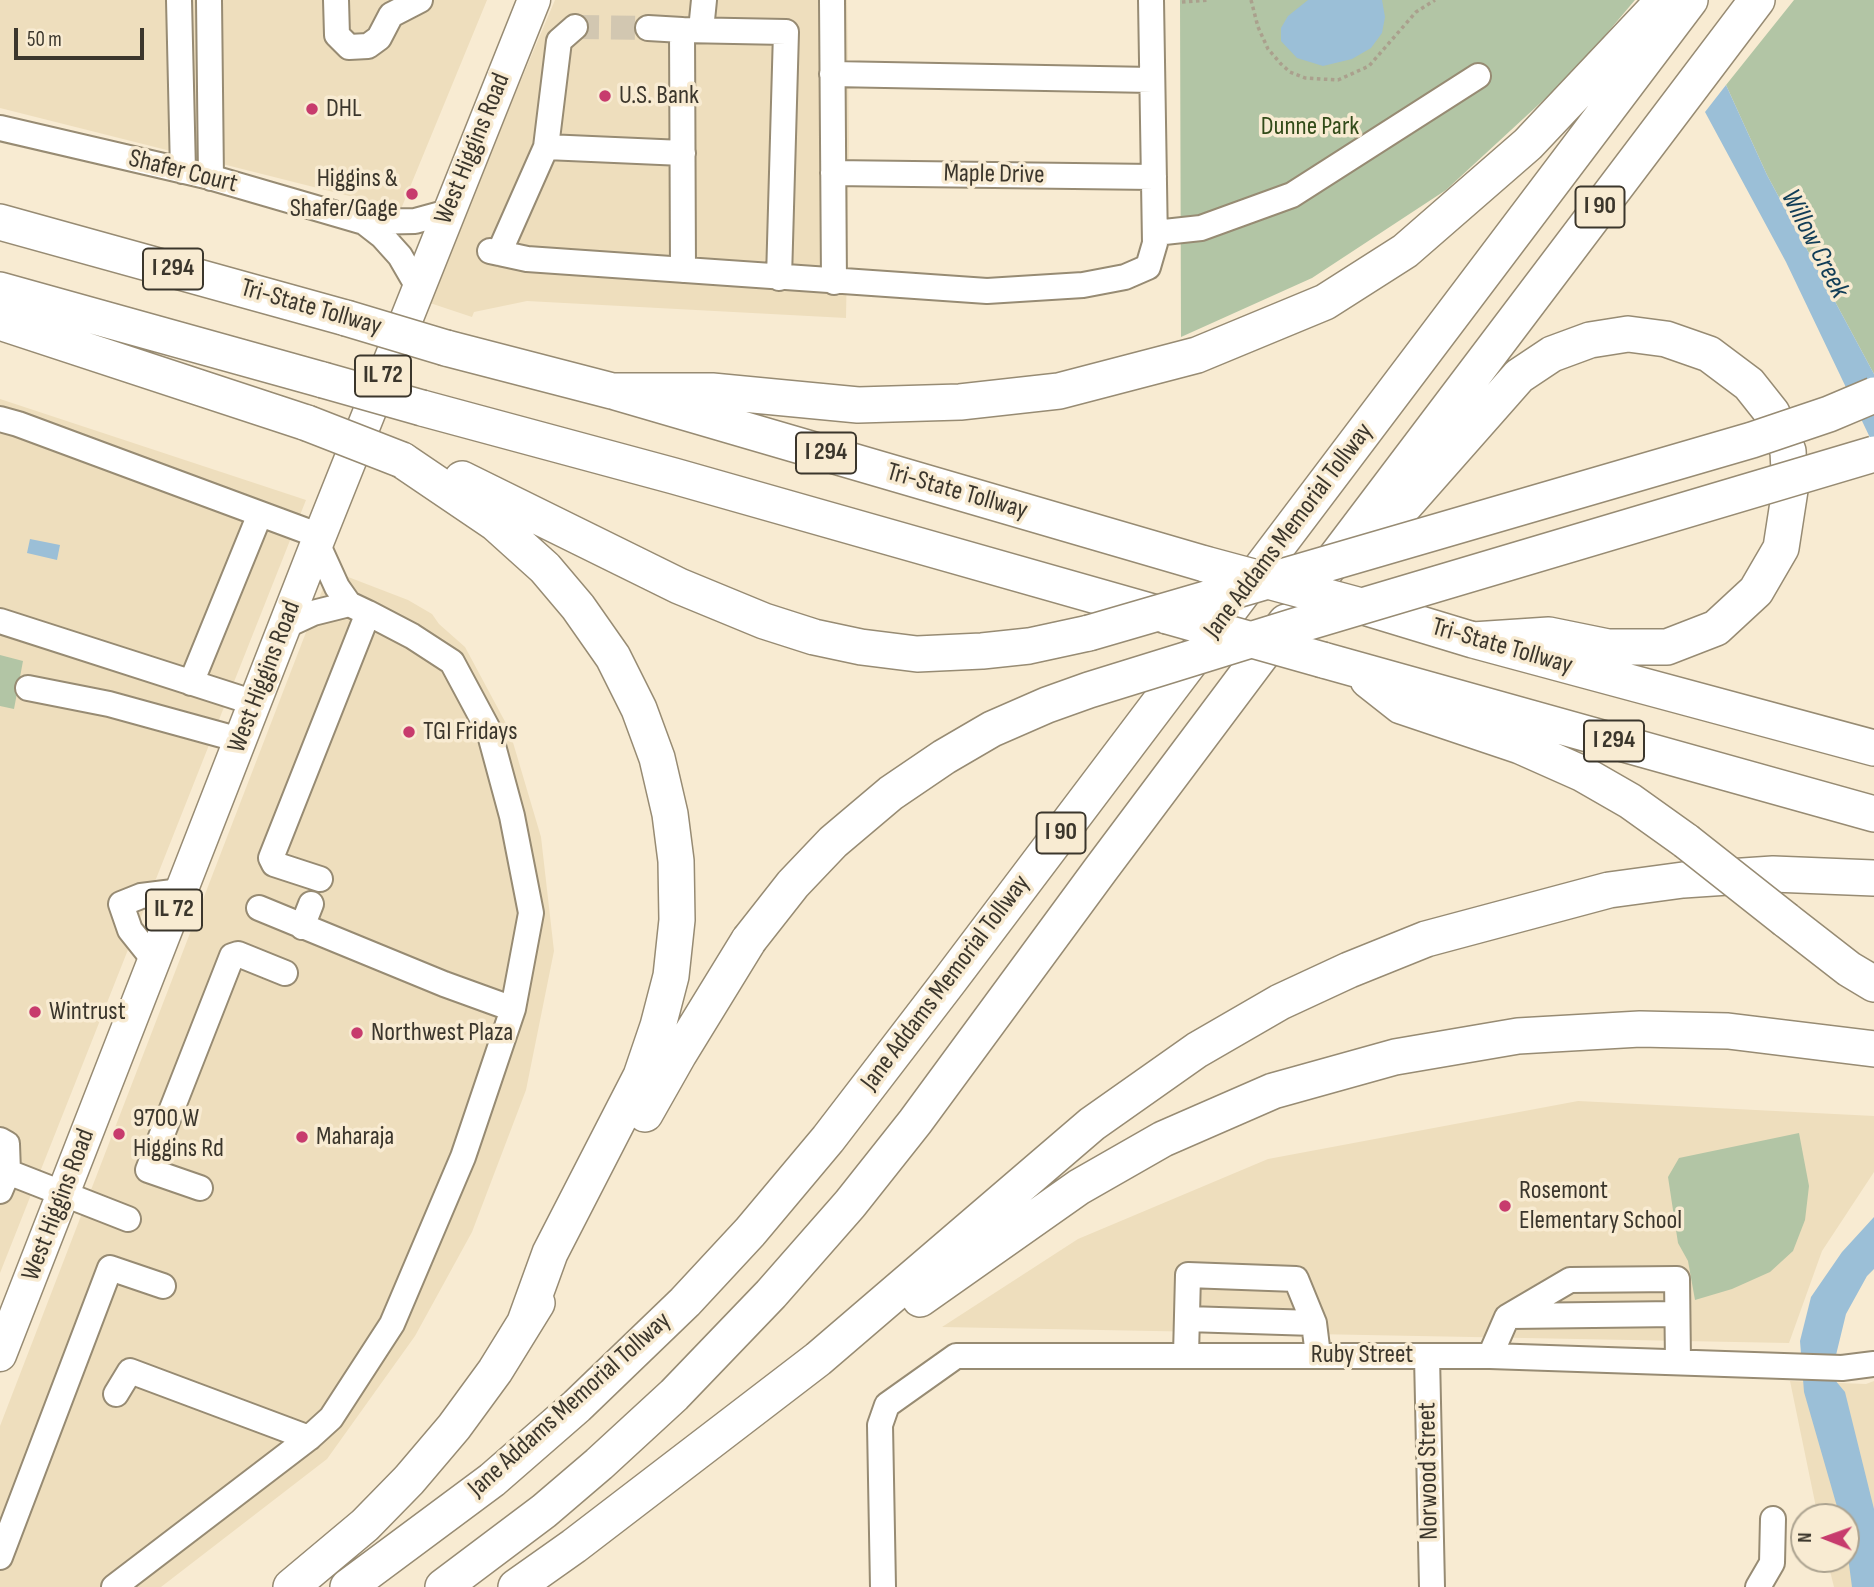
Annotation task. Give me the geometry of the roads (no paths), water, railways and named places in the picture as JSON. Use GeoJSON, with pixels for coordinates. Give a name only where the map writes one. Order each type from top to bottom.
{"type":"FeatureCollection","features":[{"type":"Feature","properties":{"kind":"highway"},"geometry":{"type":"LineString","coordinates":[[612,391],[712,391],[858,404],[960,402],[1059,390],[1196,355],[1325,302],[1405,251],[1528,144],[1664,0]]}},
{"type":"Feature","properties":{"kind":"highway","name":"Jane Addams Memorial Tollway"},"geometry":{"type":"LineString","coordinates":[[348,1587],[492,1480],[577,1406],[685,1302],[750,1232],[828,1139],[1690,0]]}},
{"type":"Feature","properties":{"kind":"highway","name":"Jane Addams Memorial Tollway"},"geometry":{"type":"LineString","coordinates":[[443,1587],[544,1511],[674,1395],[815,1244],[915,1122],[1125,836],[1757,0]]}},
{"type":"Feature","properties":{"kind":"highway","name":"Tri-State Tollway"},"geometry":{"type":"LineString","coordinates":[[0,222],[446,348],[612,391],[1473,640],[1874,748]]}},
{"type":"Feature","properties":{"kind":"highway","name":"I 294"},"geometry":{"type":"LineString","coordinates":[[0,290],[674,476],[1874,814]]}},
{"type":"Feature","properties":{"kind":"highway"},"geometry":{"type":"LineString","coordinates":[[0,323],[307,423],[402,460],[454,476],[679,586],[764,621],[814,637],[861,647],[917,654],[1028,646],[1089,633],[1752,440],[1829,414],[1874,395]]}},
{"type":"Feature","properties":{"kind":"highway"},"geometry":{"type":"LineString","coordinates":[[1299,606],[1346,571],[1519,376],[1552,354],[1590,340],[1628,334],[1667,339],[1709,354],[1749,384],[1772,413],[1788,451],[1790,490],[1781,548],[1756,591],[1726,619],[1716,628],[1667,647],[1608,648],[1549,635],[1473,640]]}},
{"type":"Feature","properties":{"kind":"highway"},"geometry":{"type":"LineString","coordinates":[[291,1587],[365,1525],[410,1480],[462,1416],[571,1247],[679,1054],[749,940],[793,884],[833,842],[891,793],[992,729],[1089,690],[1874,454]]}},
{"type":"Feature","properties":{"kind":"highway"},"geometry":{"type":"LineString","coordinates":[[402,460],[495,523],[545,568],[579,607],[613,657],[639,709],[657,758],[670,814],[676,861],[677,920],[671,976],[659,1026],[641,1076],[550,1253],[525,1322]]}},
{"type":"Feature","properties":{"kind":"highway"},"geometry":{"type":"LineString","coordinates":[[1339,664],[1401,706],[1520,746],[1583,774],[1630,801],[1849,969],[1874,984]]}},
{"type":"Feature","properties":{"kind":"highway"},"geometry":{"type":"LineString","coordinates":[[516,1587],[574,1546],[818,1359],[1092,1124],[1197,1050],[1280,1002],[1426,939],[1609,890],[1682,880],[1773,874],[1874,878]]}},
{"type":"Feature","properties":{"kind":"highway"},"geometry":{"type":"LineString","coordinates":[[818,1359],[872,1334],[1079,1187],[1163,1139],[1273,1091],[1395,1057],[1518,1036],[1640,1029],[1728,1031],[1874,1049]]}},
{"type":"Feature","properties":{"kind":"main road","name":"West Higgins Road"},"geometry":{"type":"LineString","coordinates":[[0,1355],[318,539],[534,0]]}},
{"type":"Feature","properties":{"kind":"street"},"geometry":{"type":"LineString","coordinates":[[180,0],[183,171]]}},
{"type":"Feature","properties":{"kind":"street"},"geometry":{"type":"LineString","coordinates":[[209,0],[211,178]]}},
{"type":"Feature","properties":{"kind":"street"},"geometry":{"type":"LineString","coordinates":[[337,0],[337,35],[349,47],[368,46],[379,38],[385,7],[421,0]]}},
{"type":"Feature","properties":{"kind":"street"},"geometry":{"type":"LineString","coordinates":[[683,270],[683,153],[692,30],[704,0]]}},
{"type":"Feature","properties":{"kind":"street"},"geometry":{"type":"LineString","coordinates":[[832,0],[834,282]]}},
{"type":"Feature","properties":{"kind":"street"},"geometry":{"type":"LineString","coordinates":[[575,27],[559,41],[546,147],[495,252],[527,259],[834,282],[987,290],[1083,285],[1125,277],[1148,267],[1155,243],[1151,0]]}},
{"type":"Feature","properties":{"kind":"street"},"geometry":{"type":"LineString","coordinates":[[648,28],[786,32],[779,278]]}},
{"type":"Feature","properties":{"kind":"street"},"geometry":{"type":"LineString","coordinates":[[832,74],[1152,80]]}},
{"type":"Feature","properties":{"kind":"street"},"geometry":{"type":"LineString","coordinates":[[1155,233],[1201,228],[1292,195],[1478,76]]}},
{"type":"Feature","properties":{"kind":"street","name":"Shafer Court"},"geometry":{"type":"LineString","coordinates":[[0,128],[211,178],[364,222],[415,221],[448,212]]}},
{"type":"Feature","properties":{"kind":"street"},"geometry":{"type":"LineString","coordinates":[[546,147],[683,153]]}},
{"type":"Feature","properties":{"kind":"street","name":"Maple Drive"},"geometry":{"type":"LineString","coordinates":[[834,173],[1154,177]]}},
{"type":"Feature","properties":{"kind":"street","name":"Shafer Court"},"geometry":{"type":"LineString","coordinates":[[364,222],[400,256],[418,288]]}},
{"type":"Feature","properties":{"kind":"street"},"geometry":{"type":"LineString","coordinates":[[0,419],[260,514],[318,539],[337,587],[358,608],[412,636],[452,662],[489,731],[512,816],[531,913],[513,1009],[463,1157],[391,1324],[331,1418],[309,1438],[114,1587]]}},
{"type":"Feature","properties":{"kind":"street"},"geometry":{"type":"LineString","coordinates":[[191,683],[260,514]]}},
{"type":"Feature","properties":{"kind":"street"},"geometry":{"type":"LineString","coordinates":[[285,626],[313,613],[358,608]]}},
{"type":"Feature","properties":{"kind":"street"},"geometry":{"type":"LineString","coordinates":[[320,879],[274,864],[271,858],[358,608]]}},
{"type":"Feature","properties":{"kind":"street"},"geometry":{"type":"LineString","coordinates":[[0,621],[255,703]]}},
{"type":"Feature","properties":{"kind":"street"},"geometry":{"type":"LineString","coordinates":[[28,688],[108,704],[240,740]]}},
{"type":"Feature","properties":{"kind":"street"},"geometry":{"type":"LineString","coordinates":[[154,961],[130,930],[116,902],[141,895],[181,891]]}},
{"type":"Feature","properties":{"kind":"street"},"geometry":{"type":"LineString","coordinates":[[259,908],[307,916],[513,1009]]}},
{"type":"Feature","properties":{"kind":"street"},"geometry":{"type":"LineString","coordinates":[[200,1188],[148,1170],[232,956],[238,954],[285,973]]}},
{"type":"Feature","properties":{"kind":"street"},"geometry":{"type":"LineString","coordinates":[[0,1140],[7,1144],[4,1182],[63,1194],[128,1219]]}},
{"type":"Feature","properties":{"kind":"street"},"geometry":{"type":"LineString","coordinates":[[0,1557],[110,1268],[163,1286]]}},
{"type":"Feature","properties":{"kind":"street"},"geometry":{"type":"LineString","coordinates":[[1186,1355],[1188,1275],[1296,1279],[1314,1322],[1318,1355]]}},
{"type":"Feature","properties":{"kind":"street"},"geometry":{"type":"LineString","coordinates":[[1490,1356],[1507,1317],[1570,1280],[1677,1279],[1678,1362]]}},
{"type":"Feature","properties":{"kind":"street"},"geometry":{"type":"LineString","coordinates":[[1507,1317],[1677,1314]]}},
{"type":"Feature","properties":{"kind":"street"},"geometry":{"type":"LineString","coordinates":[[1187,1319],[1314,1322]]}},
{"type":"Feature","properties":{"kind":"street","name":"Ruby Street"},"geometry":{"type":"LineString","coordinates":[[883,1587],[880,1425],[887,1405],[956,1356],[1490,1356],[1842,1368],[1874,1364]]}},
{"type":"Feature","properties":{"kind":"street","name":"Norwood Street"},"geometry":{"type":"LineString","coordinates":[[1427,1356],[1432,1587]]}},
{"type":"Feature","properties":{"kind":"street"},"geometry":{"type":"LineString","coordinates":[[116,1394],[130,1371],[309,1438]]}},
{"type":"Feature","properties":{"kind":"street"},"geometry":{"type":"LineString","coordinates":[[1758,1587],[1772,1563],[1773,1519]]}},
{"type":"Feature","properties":{"kind":"water"},"geometry":{"type":"Polygon","coordinates":[[[1308,0],[1382,0],[1385,17],[1382,33],[1371,48],[1352,59],[1323,66],[1297,58],[1281,41],[1281,28],[1288,16],[1308,0]]]}},
{"type":"Feature","properties":{"kind":"water"},"geometry":{"type":"Polygon","coordinates":[[[1726,85],[1767,175],[1874,374],[1874,446],[1786,262],[1705,112],[1726,85]]]}},
{"type":"Feature","properties":{"kind":"water"},"geometry":{"type":"Polygon","coordinates":[[[30,539],[60,545],[57,560],[27,553],[30,539]]]}},
{"type":"Feature","properties":{"kind":"water"},"geometry":{"type":"Polygon","coordinates":[[[1874,1217],[1874,1269],[1867,1276],[1846,1314],[1836,1355],[1835,1380],[1845,1392],[1874,1509],[1874,1587],[1852,1587],[1850,1573],[1860,1573],[1860,1503],[1836,1503],[1804,1392],[1800,1341],[1811,1297],[1842,1252],[1874,1217]]]}},
{"type":"Feature","properties":{"kind":"tunnel"},"geometry":{"type":"LineString","coordinates":[[575,27],[648,28]]}},
{"type":"Feature","properties":{"kind":"place","name":"U.S. Bank"},"geometry":{"type":"Point","coordinates":[605,96]}},
{"type":"Feature","properties":{"kind":"place","name":"DHL"},"geometry":{"type":"Point","coordinates":[312,109]}},
{"type":"Feature","properties":{"kind":"place","name":"Higgins & Shafer/Gage"},"geometry":{"type":"Point","coordinates":[412,194]}},
{"type":"Feature","properties":{"kind":"place","name":"TGI Fridays"},"geometry":{"type":"Point","coordinates":[409,732]}},
{"type":"Feature","properties":{"kind":"place","name":"Wintrust"},"geometry":{"type":"Point","coordinates":[35,1012]}},
{"type":"Feature","properties":{"kind":"place","name":"Northwest Plaza"},"geometry":{"type":"Point","coordinates":[357,1033]}},
{"type":"Feature","properties":{"kind":"place","name":"9700 W Higgins Rd"},"geometry":{"type":"Point","coordinates":[119,1134]}},
{"type":"Feature","properties":{"kind":"place","name":"Maharaja"},"geometry":{"type":"Point","coordinates":[302,1137]}},
{"type":"Feature","properties":{"kind":"place","name":"Rosemont Elementary School"},"geometry":{"type":"Point","coordinates":[1505,1206]}},
{"type":"Feature","properties":{"kind":"park label","name":"Dunne Park"},"geometry":{"type":"Point","coordinates":[1310,127]}},
{"type":"Feature","properties":{"kind":"water label","name":"Willow Creek"},"geometry":{"type":"Point","coordinates":[1814,244]}}]}
